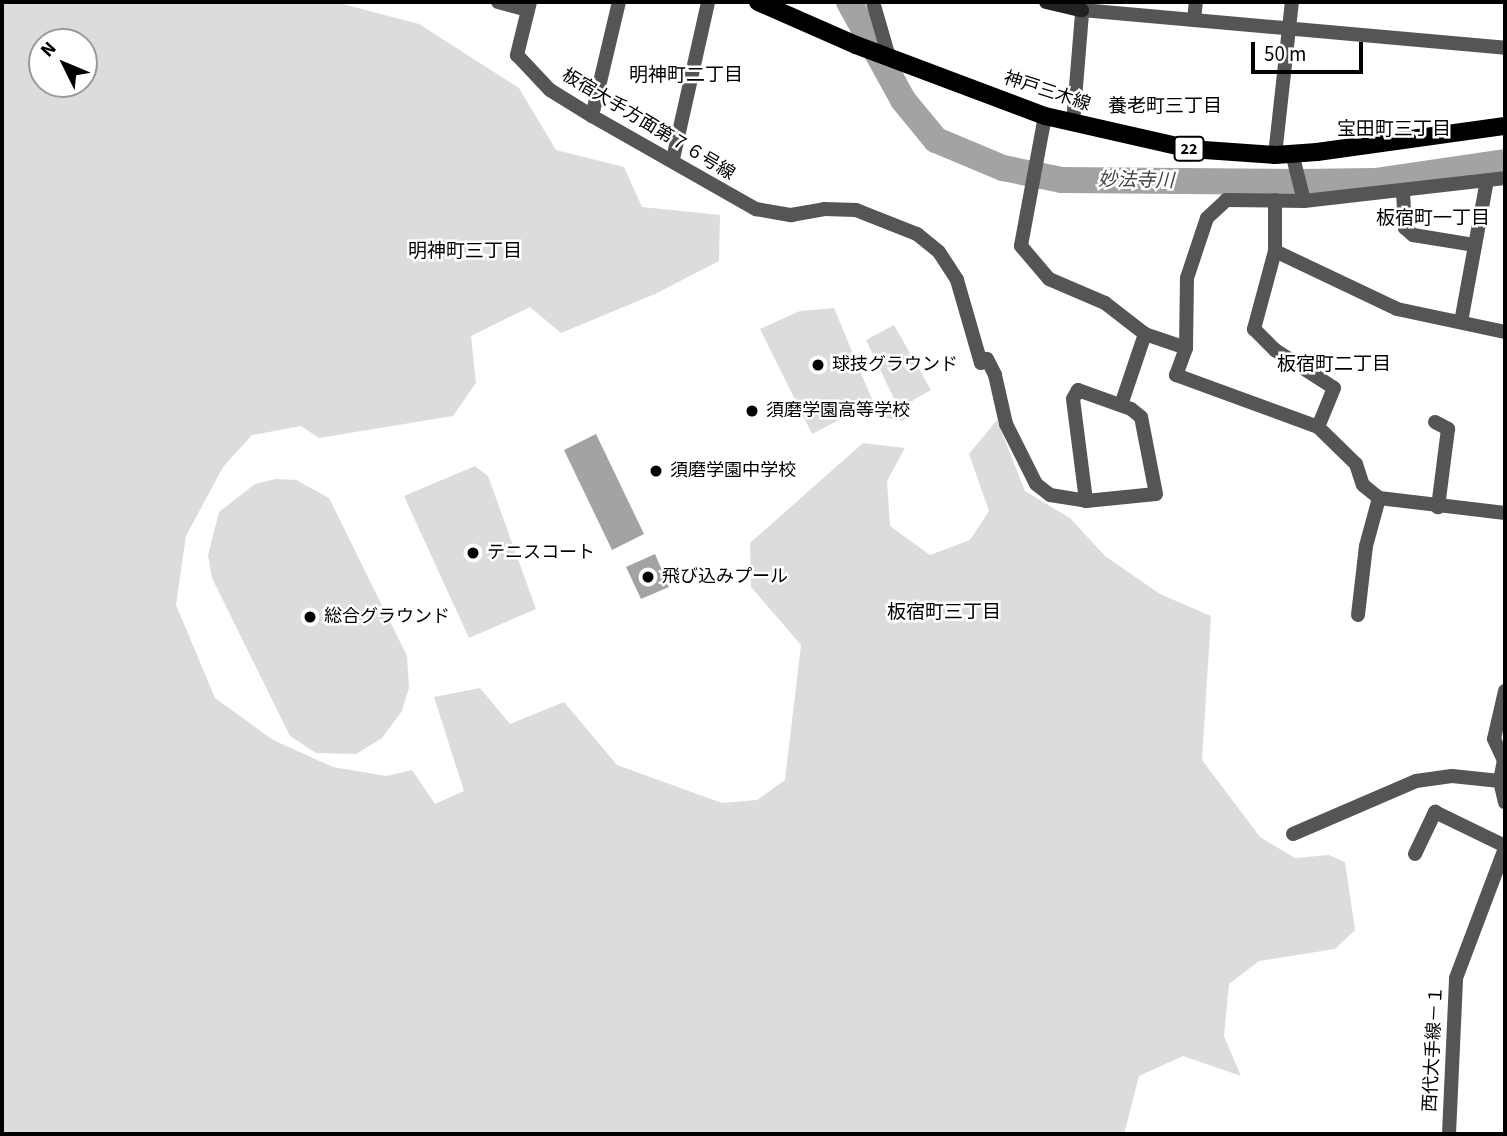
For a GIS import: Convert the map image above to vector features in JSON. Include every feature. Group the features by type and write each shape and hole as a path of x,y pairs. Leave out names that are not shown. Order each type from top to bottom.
{"main road":[{"name":"神戸三木線","path":"758,2 856,45 1045,116 1190,149 1288,159 1505,126"}],"street":[{"path":"498,2 529,6"},
{"path":"592,116 619,2"},
{"path":"673,159 708,2"},
{"path":"873,2 887,57"},
{"path":"1046,2 1194,20 1505,48"},
{"path":"1194,20 1196,2"},
{"path":"1292,2 1289,28 1288,159 1304,201"},
{"name":"板宿大手方面第７６号線","path":"529,6 517,55 550,90 592,116 673,159 718,191 756,209 791,215 824,209 856,210 917,234 939,252 957,280 981,362 987,359 995,376 1006,424 1036,484 1050,495 1086,501"},
{"path":"1073,123 1083,6"},
{"path":"1045,116 1028,190 1021,246 1049,279 1105,303 1145,334 1186,348"},
{"path":"1505,178 1404,192 1304,201 1233,197 1207,218 1186,278 1186,348 1176,375 1318,428 1356,464 1363,485 1379,498 1505,513"},
{"path":"1461,323 1487,181"},
{"path":"1404,192 1405,228 1413,235 1475,246"},
{"path":"1275,200 1275,251 1254,329 1275,350 1334,388 1318,428"},
{"path":"1275,251 1397,309 1505,332"},
{"path":"1122,402 1145,334"},
{"path":"1078,390 1122,402 1141,417 1156,494 1086,501 1073,399 1078,390"},
{"path":"1435,422 1448,429 1438,507"},
{"path":"1358,615 1366,546 1379,498"},
{"path":"1505,691 1493,739 1505,760 1500,781 1505,802"},
{"path":"1293,834 1416,781 1452,776 1500,781"},
{"path":"1415,854 1435,812 1505,847"},
{"name":"西代大手線－１","path":"1449,1134 1456,978 1505,847"}],"shaded area":[{"path":"2,2 335,2 419,24 519,88 556,150 624,167 642,207 720,215 719,261 655,294 561,333 530,307 471,336 476,383 453,416 319,438 301,426 252,435 223,467 186,536 176,605 215,698 273,740 333,767 386,776 412,770 435,804 464,791 434,697 480,688 510,724 564,702 617,765 722,803 757,800 785,780 801,645 751,587 750,543 863,443 905,448 887,481 890,526 930,555 970,540 989,511 969,454 997,420 1025,491 1070,518 1105,556 1160,594 1211,616 1202,760 1260,837 1295,858 1329,855 1345,862 1355,930 1335,949 1259,961 1229,984 1224,1036 1241,1076 1183,1056 1139,1076 1124,1134 2,1134"},
{"name":"球技グラウンド","path":"834,308 873,402 812,434 760,329 800,311"},
{"path":"894,325 931,390 913,400 904,421 885,418 894,399 866,340"},
{"path":"596,434 644,534 612,550 564,450"},
{"name":"テニスコート","path":"475,466 488,476 536,609 469,638 404,496"},
{"name":"総合グラウンド","path":"276,479 296,480 329,498 407,656 409,688 402,711 382,738 356,754 316,753 290,736 212,578 208,555 219,512 255,484"},
{"name":"飛び込みプール","path":"655,554 669,587 641,599 626,567"}],"waterway":[{"name":"妙法寺川","path":"849,2 903,100 936,140 1003,168 1062,180 1299,182 1375,181 1505,162"}],"place":[{"name":"球技グラウンド","path":"818,365"},
{"name":"須磨学園高等学校","path":"752,411"},
{"name":"須磨学園中学校","path":"656,471"},
{"name":"テニスコート","path":"473,553"},
{"name":"飛び込みプール","path":"648,577"},
{"name":"総合グラウンド","path":"310,617"}],"district":[{"name":"明神町二丁目","path":"686,76"},
{"name":"養老町三丁目","path":"1165,107"},
{"name":"宝田町三丁目","path":"1394,130"},
{"name":"板宿町一丁目","path":"1433,219"},
{"name":"明神町三丁目","path":"465,252"},
{"name":"板宿町二丁目","path":"1334,365"},
{"name":"板宿町三丁目","path":"944,613"}]}
